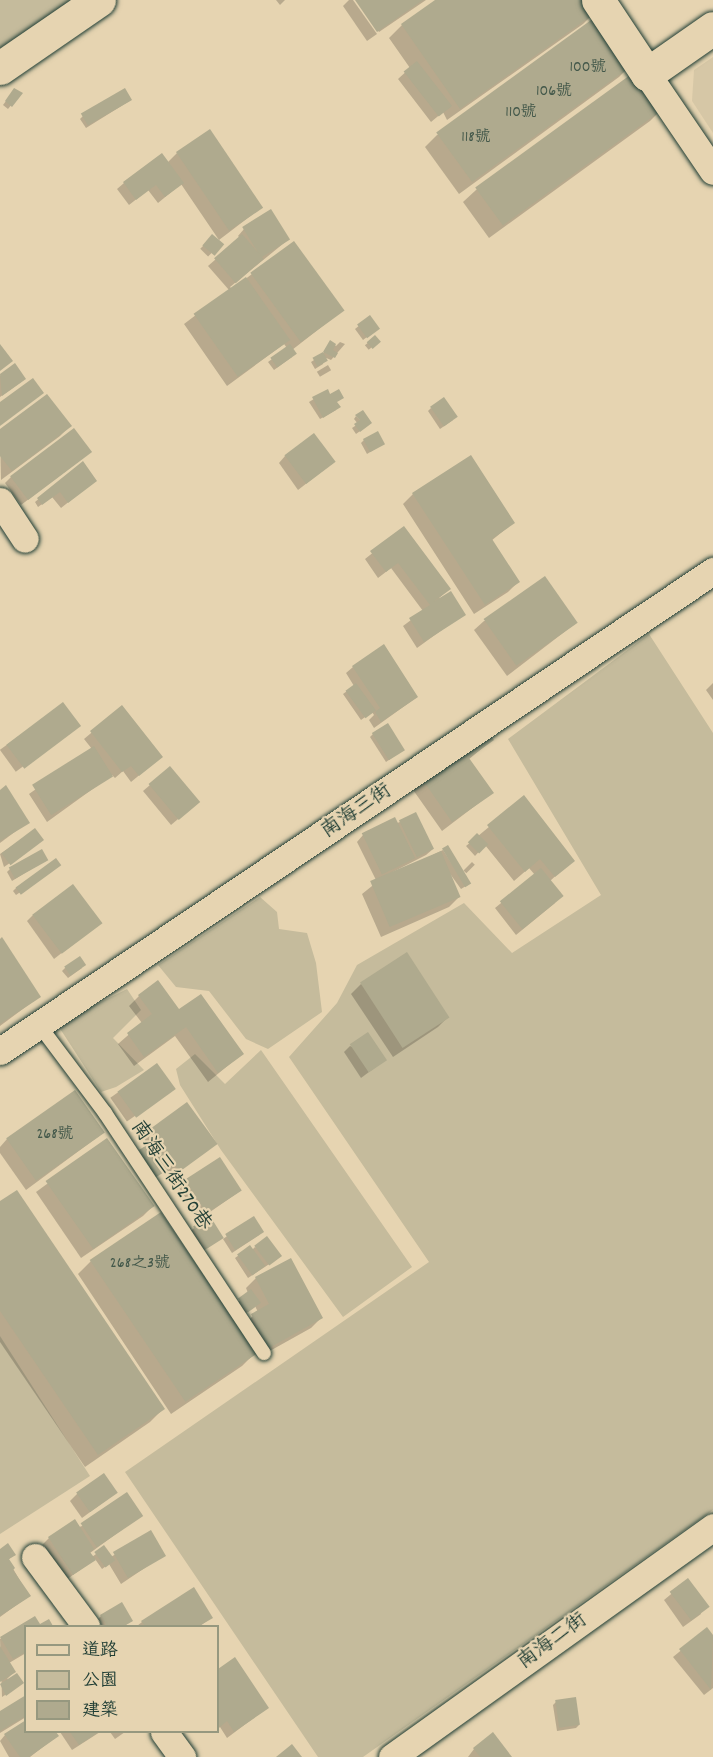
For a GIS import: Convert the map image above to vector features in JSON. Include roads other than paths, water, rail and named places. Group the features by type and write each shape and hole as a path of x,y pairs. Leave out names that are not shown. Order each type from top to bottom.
{"street":[{"path":"0,68 99,0"},
{"path":"598,0 713,171"},
{"path":"646,74 713,28"},
{"path":"0,501 25,539"},
{"name":"南海三街","path":"0,1051 713,571"},
{"name":"南海二街","path":"392,1757 713,1527"},
{"path":"35,1557 85,1625"},
{"path":"165,1733 182,1757"}],"lane":[{"name":"南海三街270巷","path":"39,1025 105,1113 264,1353"}]}
